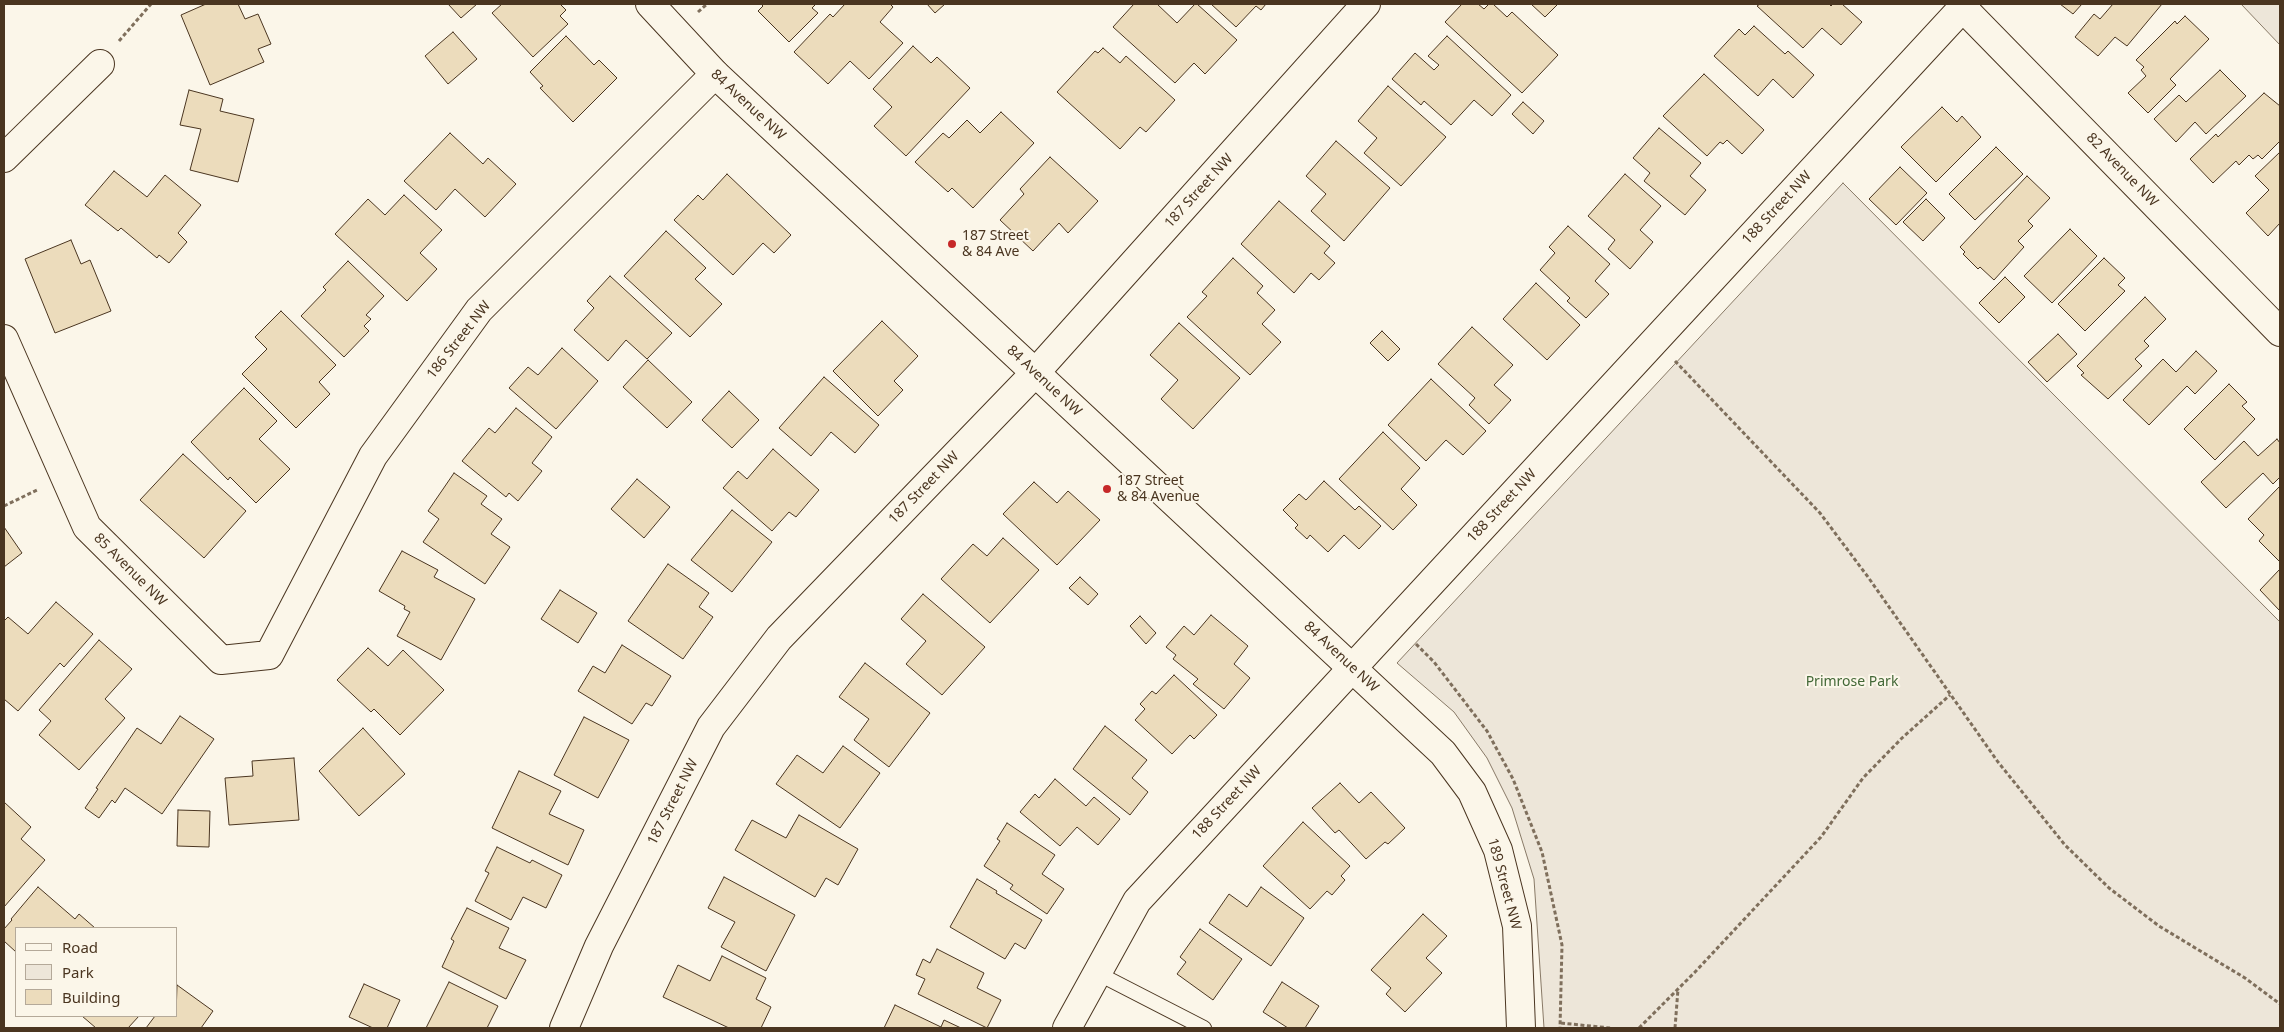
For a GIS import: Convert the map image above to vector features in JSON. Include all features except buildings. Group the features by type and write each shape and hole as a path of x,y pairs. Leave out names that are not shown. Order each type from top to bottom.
{"street":[{"name":"84 Avenue NW","path":"650,4 715,74 1443,753"},
{"name":"187 Street NW","path":"564,1028 599,946 711,727 779,638 1035,373 1366,4"},
{"name":"82 Avenue NW","path":"1964,6 2280,332"},
{"name":"188 Street NW","path":"1067,1028 1138,901 1964,6"},
{"path":"4,158 100,64"},
{"name":"186 Street NW","path":"270,655 373,456 479,310 715,74"},
{"name":"85 Avenue NW","path":"4,339 87,528 221,660 270,655"},
{"name":"189 Street NW","path":"1443,753 1472,792 1498,850 1517,926 1521,1028"}],"lane":[{"path":"1097,973 1204,1028"}],"path":[{"path":"100,64 151,4"},
{"path":"1655,340 1820,513 1998,762 2064,845 2109,888 2159,926 2245,978 2280,1004"},
{"path":"4,506 64,476"},
{"path":"1639,1028 1821,837 1863,778 1902,738 1950,695"},
{"path":"1675,1028 1678,988"},
{"path":"1561,1023 1610,1028"}],"green space":[{"path":"2241,4 2280,4 2280,45"},
{"name":"Primrose Park","path":"1843,183 2280,622 2280,1028 1544,1028 1534,879 1512,808 1487,758 1454,712 1397,663"}],"place":[{"name":"187 Street & 84 Ave","path":"952,244"},
{"name":"187 Street & 84 Avenue","path":"1107,489"}]}
